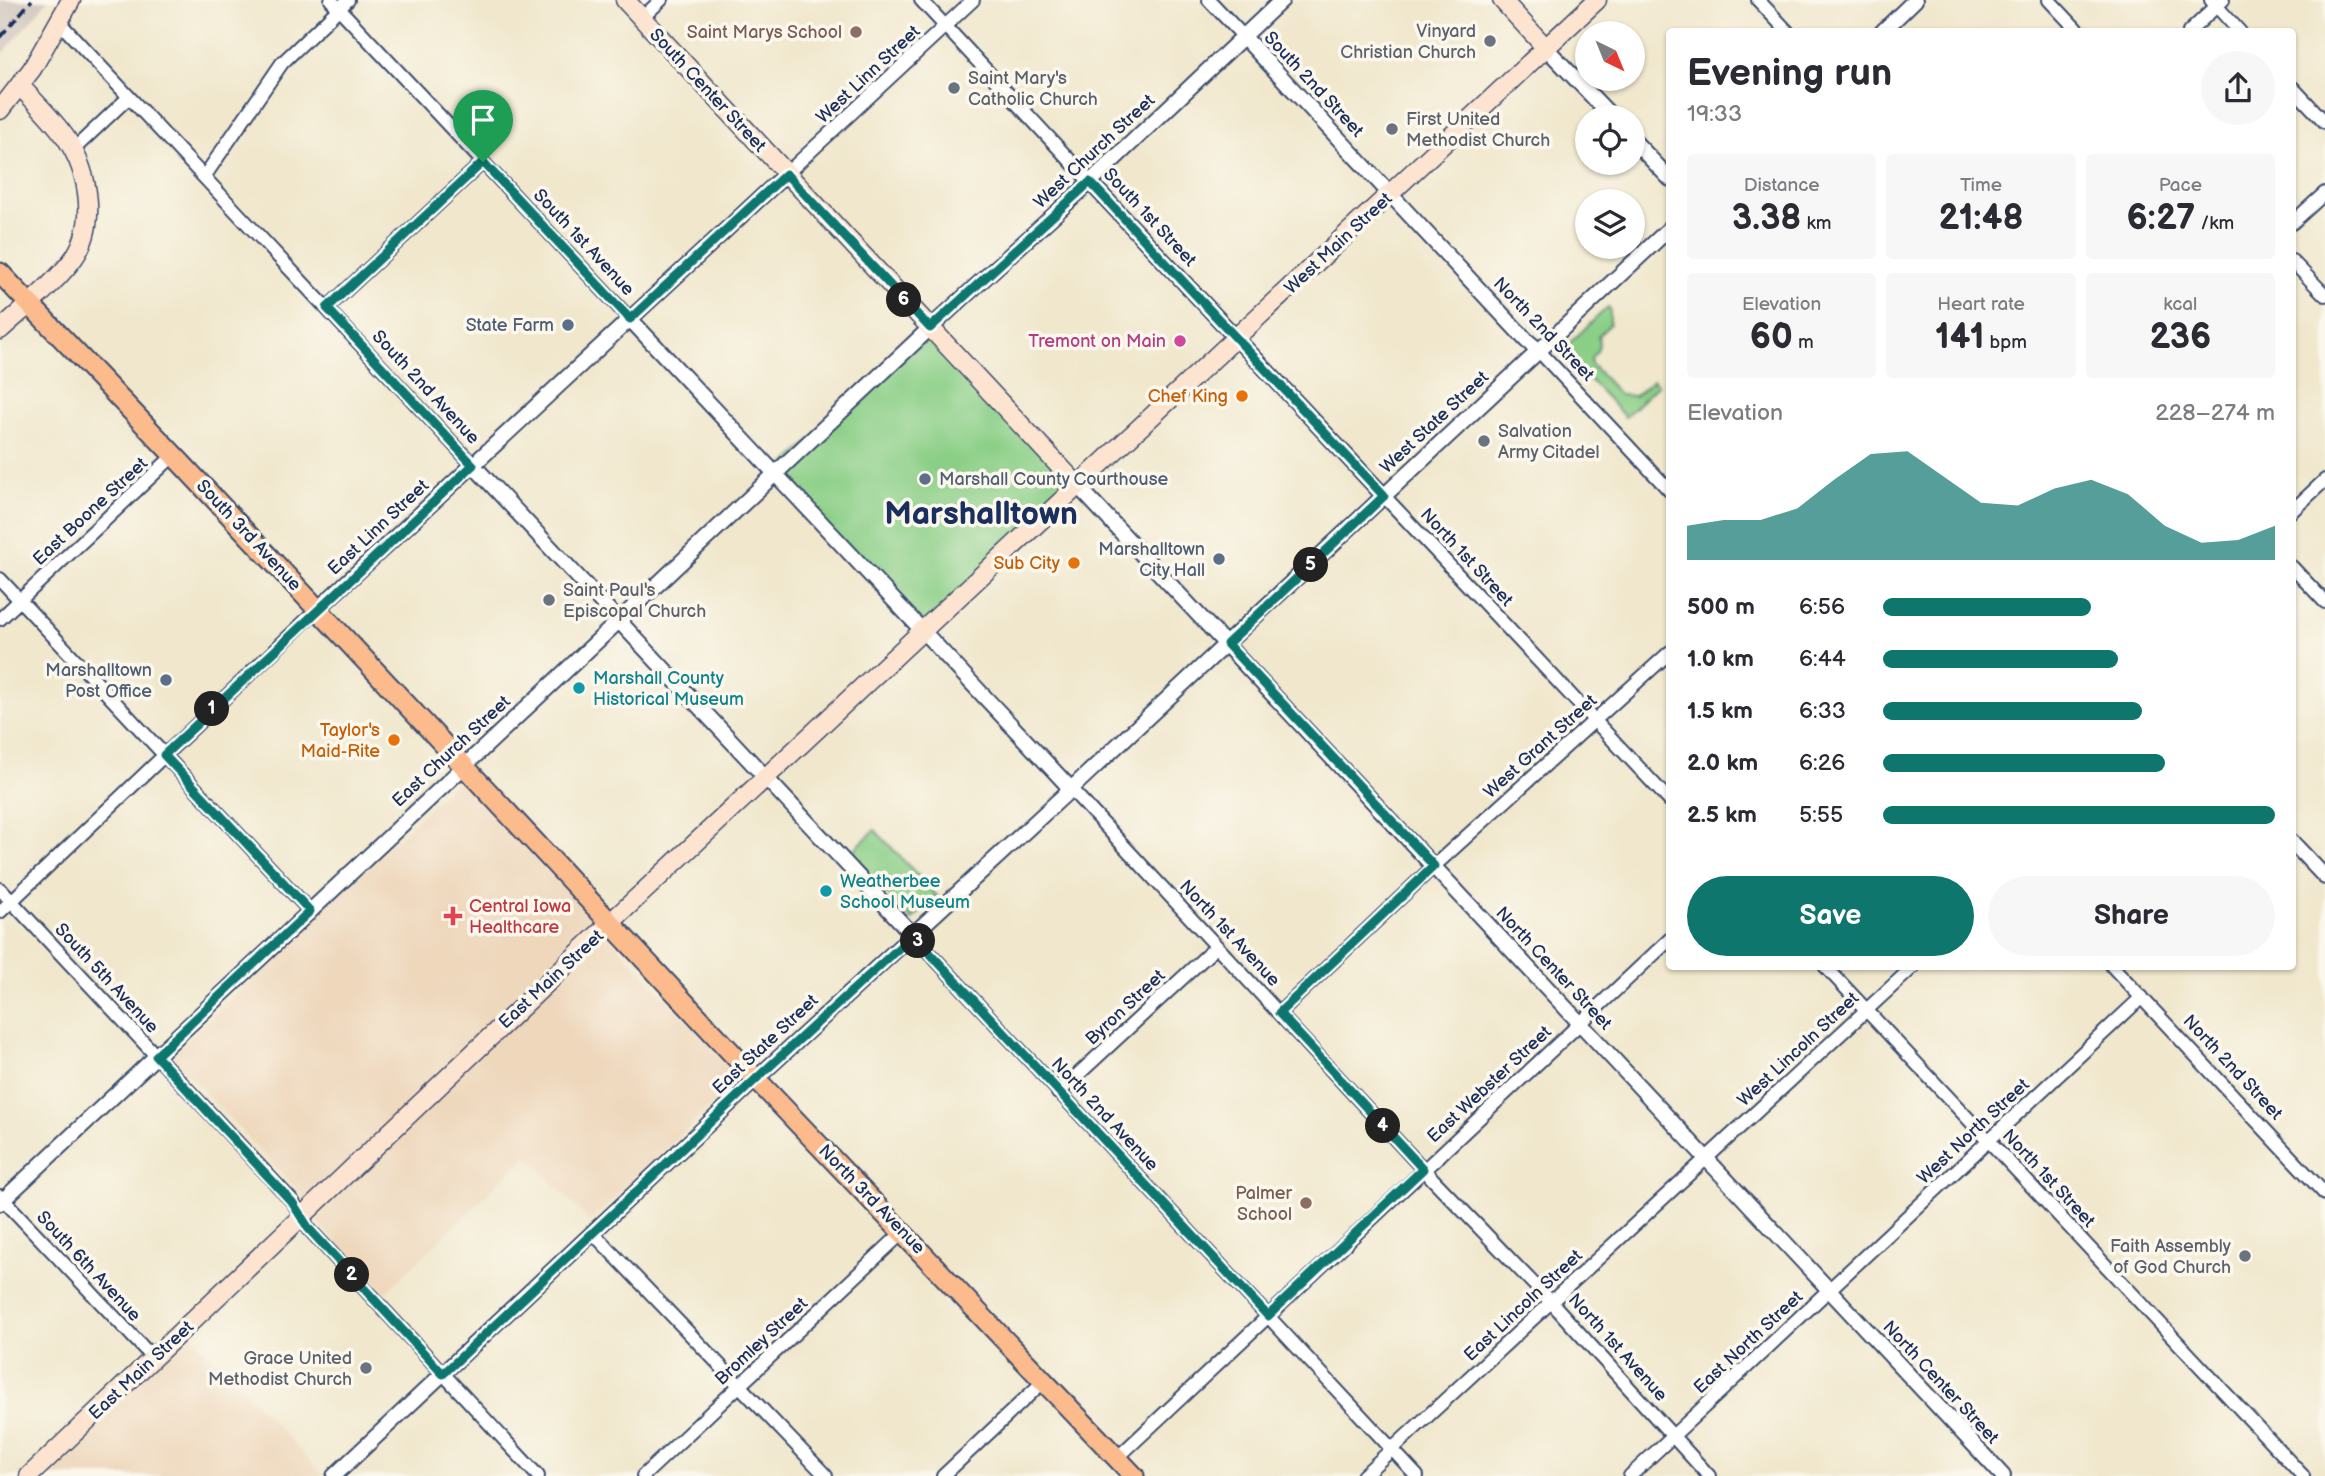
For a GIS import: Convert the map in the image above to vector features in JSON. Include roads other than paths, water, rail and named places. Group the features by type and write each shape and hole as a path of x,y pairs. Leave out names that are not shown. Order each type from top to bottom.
{"main road":[{"path":"0,110 20,86 71,0"},
{"name":"South Center Street","path":"625,0 1078,486"},
{"path":"1502,0 1546,48"},
{"name":"West Main Street","path":"1078,486 1598,0"},
{"path":"0,330 70,264 86,233 89,210 80,168 73,150 53,120 20,86"},
{"name":"South 3rd Avenue","path":"2,275 611,922"},
{"name":"East Main Street","path":"29,1476 611,922 1078,486"},
{"name":"North 3rd Avenue","path":"611,922 756,1079 1134,1476"}],"street":[{"path":"642,18 661,0"},
{"name":"South 1st Street","path":"921,0 1236,338"},
{"name":"West Linn Street","path":"786,174 974,0"},
{"name":"South 2nd Street","path":"1209,0 1391,195"},
{"name":"West Church Street","path":"930,328 1090,182 1282,0"},
{"path":"1758,0 1784,28"},
{"path":"1886,28 1915,0"},
{"path":"2049,0 2074,28"},
{"path":"2193,28 2217,2 2237,28"},
{"path":"204,177 282,63 339,3"},
{"name":"South 1st Avenue","path":"339,3 483,162 923,632"},
{"name":"South 2nd Avenue","path":"59,22 765,778"},
{"path":"1546,48 1601,105"},
{"path":"2296,92 2325,122"},
{"path":"73,150 129,97"},
{"path":"1645,153 1666,175"},
{"path":"327,308 483,162"},
{"name":"East Linn Street","path":"0,912 318,609 786,174"},
{"path":"2296,219 2325,192"},
{"name":"North 2nd Street","path":"1391,195 1666,487"},
{"name":"West State Street","path":"1227,644 1666,232"},
{"path":"2296,265 2325,295"},
{"name":"East Church Street","path":"1,1200 930,328"},
{"name":"North 1st Street","path":"1236,338 1666,797"},
{"name":"East Boone Street","path":"0,620 174,455"},
{"path":"2296,507 2325,480"},
{"name":"North Center Street","path":"1078,486 2003,1476"},
{"path":"2296,572 2325,602"},
{"path":"0,579 310,911"},
{"name":"North 1st Avenue","path":"923,632 1423,1169 1552,1303 1709,1476"},
{"name":"East State Street","path":"334,1476 756,1079 1227,644"},
{"name":"West Grant Street","path":"1279,1013 1434,866 1666,656"},
{"name":"North 2nd Avenue","path":"765,778 1417,1476"},
{"path":"2296,846 2325,877"},
{"name":"South 5th Avenue","path":"0,889 292,1202 309,1229 538,1476"},
{"name":"East Webster Street","path":"1117,1458 1666,943"},
{"name":"Byron Street","path":"1058,1093 1216,947"},
{"name":"North 1st Street","path":"1829,970 2303,1476"},
{"name":"West Lincoln Street","path":"1706,1158 1909,970"},
{"name":"North 2nd Street","path":"2116,970 2325,1194"},
{"name":"West North Street","path":"1829,1292 2142,998"},
{"name":"East Lincoln Street","path":"1363,1476 1706,1158"},
{"name":"South 6th Avenue","path":"1,1200 154,1359"},
{"name":"Bromley Street","path":"643,1476 903,1232"},
{"path":"593,1233 826,1476"},
{"name":"East North Street","path":"1630,1476 1829,1292"},
{"path":"943,1476 1044,1381"}],"railway":[{"path":"0,37 32,0"}],"place":[{"name":"Saint Marys School","path":"856,32"},
{"name":"Vinyard Christian Church","path":"1490,41"},
{"name":"Saint Mary's Catholic Church","path":"954,88"},
{"name":"First United Methodist Church","path":"1392,129"},
{"name":"State Farm","path":"568,325"},
{"name":"Tremont on Main","path":"1180,341"},
{"name":"Chef King","path":"1242,396"},
{"name":"Salvation Army Citadel","path":"1484,441"},
{"name":"Marshall County Courthouse","path":"925,479"},
{"name":"Marshalltown City Hall","path":"1219,559"},
{"name":"Sub City","path":"1074,563"},
{"name":"Saint Paul's Episcopal Church","path":"549,600"},
{"name":"Marshalltown Post Office","path":"166,680"},
{"name":"Marshall County Historical Museum","path":"579,688"},
{"name":"Taylor's Maid-Rite","path":"394,740"},
{"name":"Weatherbee School Museum","path":"826,891"},
{"name":"Central Iowa Healthcare","path":"453,916"},
{"name":"Palmer School","path":"1306,1203"},
{"name":"Faith Assembly of God Church","path":"2245,1256"},
{"name":"Grace United Methodist Church","path":"366,1368"}],"district":[{"name":"Marshalltown","path":"981,513"}]}
